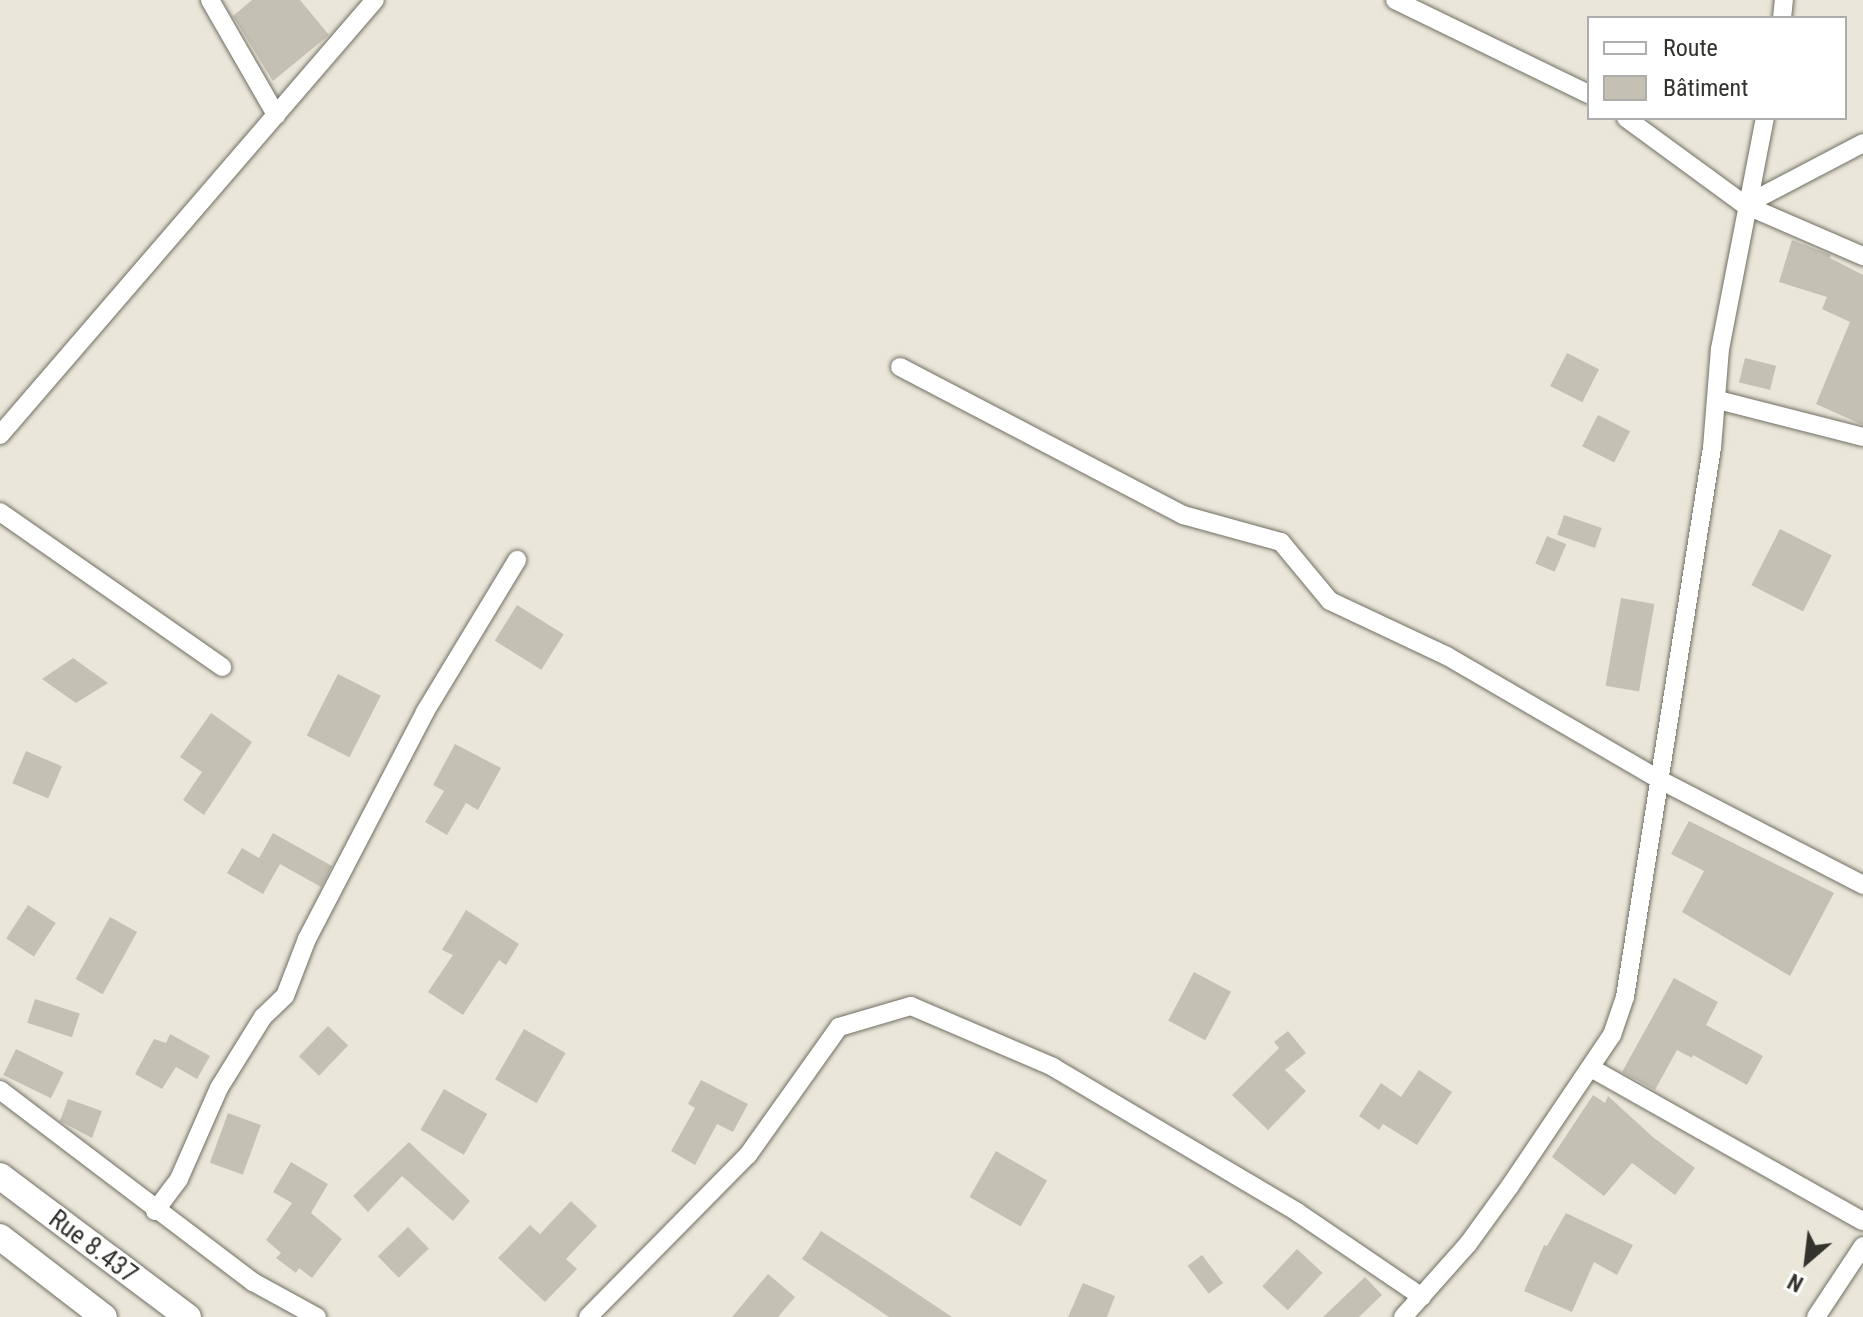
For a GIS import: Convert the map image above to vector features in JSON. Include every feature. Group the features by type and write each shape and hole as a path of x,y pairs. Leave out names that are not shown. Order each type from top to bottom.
{"main road":[{"name":"Rue 8.437","path":"0,1176 188,1317"},
{"name":"Rue 8.437","path":"0,1237 104,1317"}],"street":[{"path":"210,0 276,115"},
{"path":"0,435 375,0"},
{"path":"1395,0 1587,93"},
{"path":"1629,120 1745,205 1863,256"},
{"path":"1403,1317 1468,1244 1591,1068 1612,1035 1625,997 1718,400 1720,349 1745,205 1765,120"},
{"path":"1745,205 1863,143"},
{"path":"900,367 1183,515 1281,542 1330,601 1447,656 1660,780 1863,885"},
{"path":"1718,400 1863,437"},
{"path":"0,512 222,667"},
{"path":"155,1211 179,1179 219,1088 263,1017 285,996 307,939 425,712 517,560"},
{"path":"588,1317 748,1155 839,1027 911,1006 1053,1067 1297,1212 1422,1297"},
{"path":"1591,1068 1863,1221"},
{"path":"0,1090 155,1211 253,1282 317,1317"},
{"path":"1816,1317 1863,1246"}],"building":[{"path":"252,0 300,0 329,35 273,81 233,16"},
{"path":"1792,240 1831,255 1830,258 1863,275 1863,425 1816,404 1850,322 1822,309 1827,297 1779,282"},
{"path":"1567,353 1599,369 1582,402 1550,386"},
{"path":"1745,358 1776,366 1770,390 1739,382"},
{"path":"1598,415 1630,431 1614,463 1582,446"},
{"path":"1564,515 1602,528 1595,548 1557,535"},
{"path":"1780,529 1832,555 1803,611 1751,585"},
{"path":"1547,536 1566,544 1555,572 1535,564"},
{"path":"1621,598 1654,604 1639,692 1606,686"},
{"path":"517,605 564,634 541,670 495,641"},
{"path":"73,658 108,683 76,703 42,679"},
{"path":"338,674 381,696 349,757 307,735"},
{"path":"211,713 252,742 204,815 183,800 202,772 180,757"},
{"path":"455,744 501,768 478,810 466,803 447,835 425,822 444,791 433,785"},
{"path":"26,751 62,766 48,798 12,783"},
{"path":"1689,821 1834,893 1790,976 1682,912 1704,871 1671,854"},
{"path":"273,833 332,866 321,887 280,864 263,894 227,873 242,848 259,858"},
{"path":"28,905 56,923 34,957 6,939"},
{"path":"466,910 519,944 506,965 499,960 463,1015 428,992 453,955 442,950"},
{"path":"110,917 137,932 103,994 76,979"},
{"path":"1194,972 1231,992 1205,1040 1168,1021"},
{"path":"1674,978 1718,1002 1706,1025 1763,1056 1747,1085 1693,1055 1692,1058 1677,1050 1655,1090 1622,1072"},
{"path":"35,999 80,1014 72,1037 27,1023"},
{"path":"328,1026 348,1045 319,1076 299,1056"},
{"path":"524,1029 566,1053 537,1103 495,1079"},
{"path":"1288,1031 1306,1053 1285,1070 1306,1091 1268,1130 1232,1095 1279,1048 1274,1042"},
{"path":"170,1034 210,1056 197,1079 176,1067 162,1089 135,1074 154,1039 166,1043"},
{"path":"16,1049 64,1072 51,1098 3,1075"},
{"path":"1419,1070 1452,1092 1417,1145 1383,1124 1379,1130 1359,1116 1381,1083 1401,1097"},
{"path":"701,1080 748,1104 733,1132 717,1124 695,1165 671,1151 695,1108 688,1104"},
{"path":"444,1089 487,1114 464,1155 420,1130"},
{"path":"1593,1095 1605,1103 1608,1096 1654,1138 1695,1168 1675,1195 1632,1163 1604,1196 1552,1157"},
{"path":"68,1099 102,1111 92,1138 60,1121"},
{"path":"228,1113 261,1125 243,1175 210,1163"},
{"path":"409,1142 470,1201 453,1221 402,1176 368,1212 353,1196"},
{"path":"996,1151 1047,1180 1021,1226 970,1197"},
{"path":"291,1162 328,1184 311,1213 342,1239 312,1278 299,1268 296,1273 276,1258 281,1253 266,1240 292,1203 273,1192"},
{"path":"571,1201 597,1226 566,1259 577,1269 545,1302 498,1258 530,1225 540,1234"},
{"path":"1566,1213 1633,1245 1617,1275 1594,1262 1572,1312 1524,1291 1544,1245 1547,1246"},
{"path":"408,1227 429,1249 399,1278 378,1256"},
{"path":"821,1231 952,1317 889,1317 802,1259"},
{"path":"1297,1249 1323,1273 1288,1310 1262,1286"},
{"path":"1202,1255 1223,1283 1209,1294 1188,1266"},
{"path":"768,1274 795,1297 778,1317 732,1317"},
{"path":"1365,1277 1382,1295 1359,1317 1323,1317"},
{"path":"1083,1283 1115,1296 1107,1317 1068,1317"}]}
